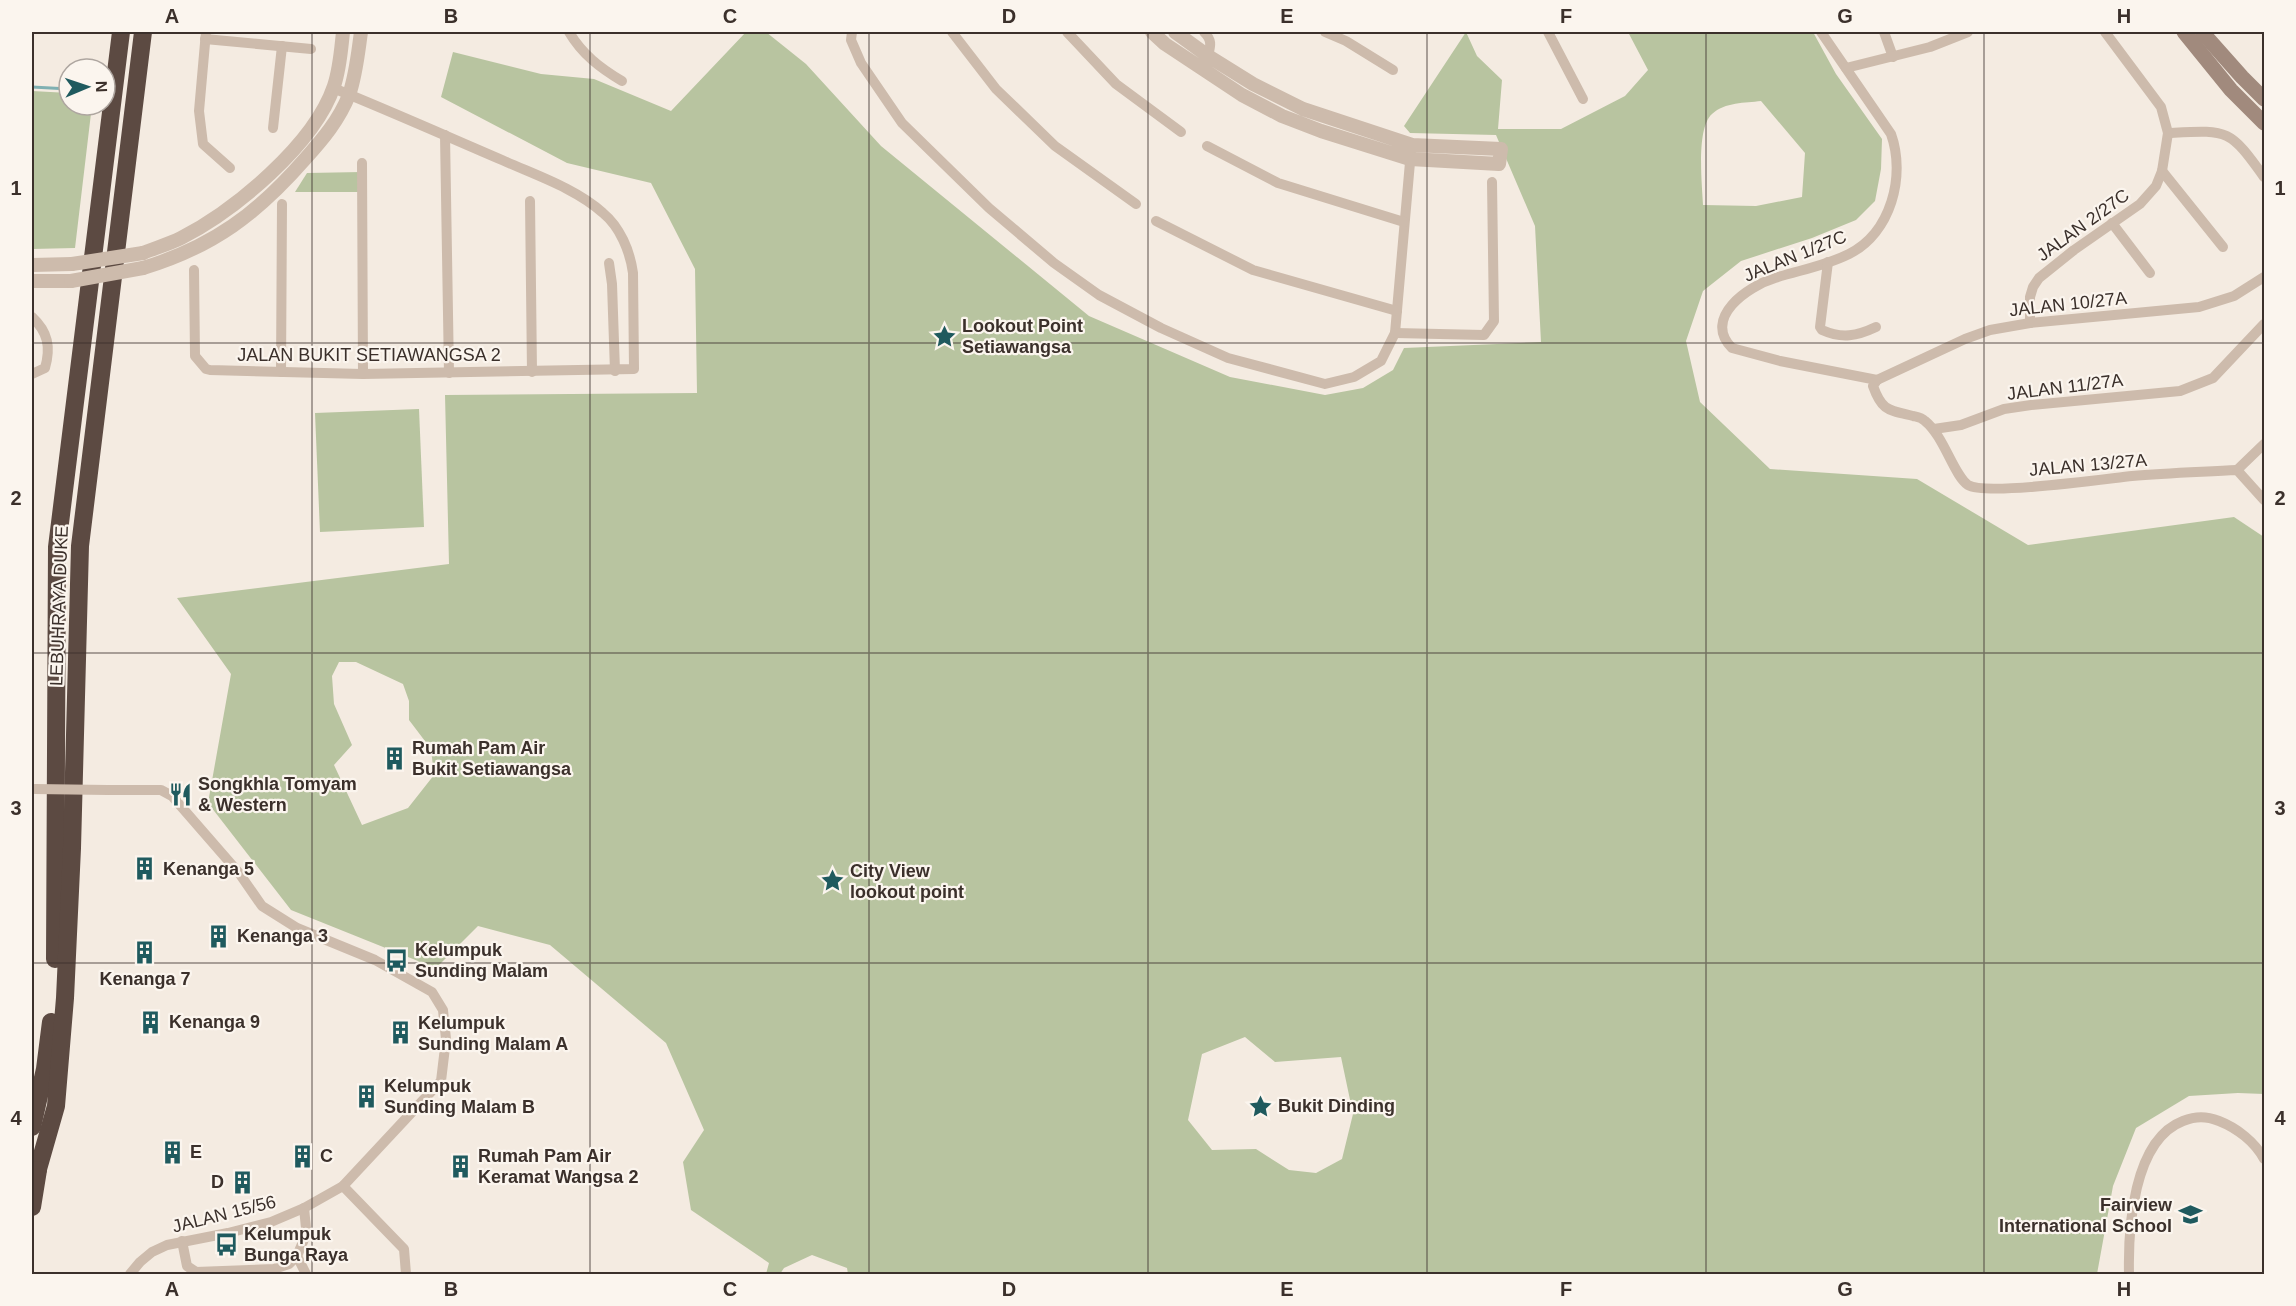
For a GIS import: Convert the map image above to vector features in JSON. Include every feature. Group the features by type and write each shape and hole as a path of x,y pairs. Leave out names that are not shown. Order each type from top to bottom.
{"highway":[{"name":"LEBUHRAYA DUKE","path":"32,1126 45,1069 55,990 57,547 121,32"},
{"name":"LEBUHRAYA DUKE","path":"32,1207 35,1175 56,1106 72,848 80,546 143,32"},
{"path":"32,1080 55,990"}],"main road":[{"path":"2184,32 2231,90 2265,123"},
{"path":"2202,32 2265,99"}],"street":[{"path":"32,265 72,264 143,253 180,239 230,209 263,180 302,139 333,88 343,32"},
{"path":"32,281 71,281 143,268 172,259 242,221 280,188 326,136 349,94 361,32"},
{"path":"569,32 588,58 622,81"},
{"path":"852,32 851,40 861,63 902,123 989,208 1054,263 1099,295 1161,328 1228,358 1325,384 1354,377 1381,361 1395,333 1411,152"},
{"path":"952,32 996,89 1055,146 1136,204"},
{"path":"1067,32 1116,84 1181,132"},
{"path":"1152,32 1165,44 1222,83 1272,111 1321,132 1411,152 1499,164 1501,149 1411,152 1303,108 1252,84 1175,32"},
{"path":"1204,32 1210,37 1211,43 1208,56"},
{"path":"1325,32 1346,41 1393,70"},
{"path":"1548,32 1583,99"},
{"name":"JALAN 1/27C","path":"1821,32 1891,134 1896,146 1897,179 1889,209 1871,237 1850,254 1774,278 1745,293 1725,314 1721,324 1722,334 1732,348 1803,366 1877,380"},
{"path":"1884,32 1893,57"},
{"path":"1846,68 1945,42 1968,32"},
{"name":"JALAN 2/27C","path":"2030,323 2030,297 2039,278 2140,204 2150,195 2162,171 2168,133 2161,107 2105,32"},
{"path":"230,168 203,144 200,111 206,35 310,49"},
{"path":"273,128 282,46"},
{"path":"333,88 445,135 449,373"},
{"path":"2168,133 2219,132 2236,142 2265,177"},
{"name":"JALAN BUKIT SETIAWANGSA 2","path":"194,270 196,359 210,370 363,374 632,370 635,367 631,257 623,240 605,214 586,200 445,135"},
{"path":"1207,147 1278,183 1404,222"},
{"path":"362,163 363,374"},
{"path":"2162,171 2223,247"},
{"path":"1395,333 1484,335 1494,321 1492,182"},
{"path":"530,201 532,372"},
{"path":"281,372 282,204"},
{"path":"1156,221 1253,270 1397,311"},
{"path":"2112,223 2150,273"},
{"path":"1828,262 1820,327 1822,330 1843,336 1854,336 1876,327"},
{"path":"609,263 612,284 615,371"},
{"name":"JALAN 10/27A","path":"1877,380 1978,333 2030,323 2199,307 2234,296 2265,277"},
{"path":"32,317 46,332 48,356 45,368 32,374"},
{"name":"JALAN 11/27A","path":"1934,429 1961,425 1992,413 2031,405 2181,391 2214,378 2265,324"},
{"path":"1877,380 1873,386 1884,408 1922,418 1934,429"},
{"name":"JALAN 13/27A","path":"1934,429 1957,471 1968,485 1979,487 2018,488 2132,476 2236,470"},
{"path":"2265,444 2236,470 2265,500"},
{"name":"JALAN 15/56","path":"33,788 161,790 172,796 239,873 262,906 297,928 386,966 432,992 443,1010 446,1039 441,1081 343,1186 304,1208 271,1222 182,1241 152,1252 130,1275"},
{"path":"2129,1275 2128,1248 2139,1180 2151,1150 2176,1124 2194,1117 2209,1117 2230,1126 2252,1143 2265,1159"},
{"path":"343,1186 404,1249 406,1275"},
{"path":"182,1241 187,1266 196,1272 274,1269 289,1264 297,1256 306,1228 304,1208"},
{"path":"297,1256 306,1275"}],"green space":[{"path":"746,32 766,32 806,64 881,146 1089,316 1230,377 1325,395 1363,388 1393,370 1404,348 1541,342 1535,226 1496,135 1410,133 1404,126 1466,32 1477,56 1502,80 1498,129 1561,129 1625,96 1648,70 1628,32 1813,32 1836,74 1882,139 1881,169 1875,201 1856,220 1812,238 1741,261 1703,291 1686,341 1700,402 1770,469 1917,479 2028,545 2234,517 2264,537 2264,1094 2189,1096 2136,1128 2113,1186 2097,1274 848,1274 847,1268 812,1255 784,1268 780,1274 766,1274 769,1263 691,1210 683,1162 704,1130 666,1043 550,945 478,926 431,973 418,961 291,910 208,803 231,674 177,598 449,564 445,395 697,393 695,269 651,183 567,163 441,97 453,52 541,74 594,79 671,111","holes":["1761,101 1805,153 1802,197 1756,206 1703,205 1701,157 1707,121 1712,114 1723,107","339,662 356,662 403,684 409,701 409,720 431,749 434,775 408,808 362,825 334,765 352,745 334,704 332,676","1245,1037 1275,1062 1341,1057 1353,1114 1342,1159 1316,1173 1289,1170 1256,1149 1212,1150 1188,1120 1202,1054"]},
{"path":"32,91 57,92 57,117 91,117 75,248 32,249"},
{"path":"362,172 362,192 295,192 307,173"},
{"path":"419,409 424,527 320,532 315,413"}],"waterway":[{"path":"32,87 57,88"}],"place":[{"name":"Lookout Point Setiawangsa","path":"944,336"},
{"name":"Rumah Pam Air Bukit Setiawangsa","path":"394,758"},
{"name":"Songkhla Tomyam & Western","path":"180,794"},
{"name":"Kenanga 5","path":"145,869"},
{"name":"City View lookout point","path":"832,881"},
{"name":"Kenanga 3","path":"219,936"},
{"name":"Kenanga 7","path":"145,953"},
{"name":"Kelumpuk Sunding Malam","path":"397,960"},
{"name":"Kenanga 9","path":"151,1022"},
{"name":"Kelumpuk Sunding Malam A","path":"400,1033"},
{"name":"Kelumpuk Sunding Malam B","path":"366,1096"},
{"name":"Bukit Dinding","path":"1260,1106"},
{"name":"E","path":"172,1152"},
{"name":"C","path":"302,1156"},
{"name":"Rumah Pam Air Keramat Wangsa 2","path":"460,1166"},
{"name":"D","path":"242,1182"},
{"name":"Fairview International School","path":"2190,1215"},
{"name":"Kelumpuk Bunga Raya","path":"226,1244"}]}
